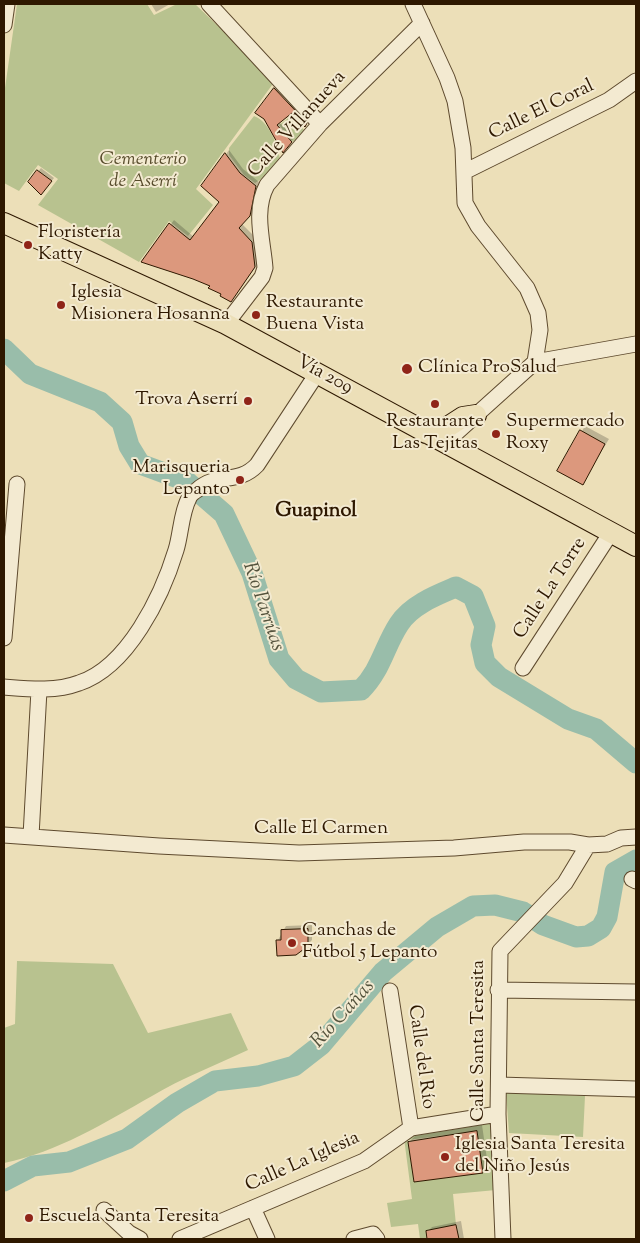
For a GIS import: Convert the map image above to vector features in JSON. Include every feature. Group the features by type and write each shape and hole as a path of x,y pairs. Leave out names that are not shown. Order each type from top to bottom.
{"main road":[{"name":"Vía 209","path":"4,223 226,324 318,372 426,433 612,531 636,546"},
{"path":"426,433 446,428 462,417 476,416"}],"street":[{"path":"4,25 7,4"},
{"path":"209,4 320,124"},
{"path":"413,4 447,78 455,101 461,127 466,202 470,212 527,288 538,313 540,343 535,362"},
{"name":"Calle Villanueva","path":"226,324 262,277 265,268 260,225 261,196 267,185 320,124 422,23"},
{"name":"Calle El Coral","path":"464,172 609,100 636,81"},
{"path":"445,443 535,362 636,344"},
{"path":"4,687 39,690 80,683 115,662 139,631 160,591 176,550 189,497 206,482 248,474 257,465 318,372"},
{"path":"4,638 17,484"},
{"name":"Calle La Torre","path":"522,668 612,531"},
{"path":"31,836 39,690"},
{"name":"Calle El Carmen","path":"4,835 159,846 299,853 444,849 524,842 570,842 588,845 607,844 621,838 636,837"},
{"name":"Calle Santa Teresita","path":"503,1239 498,1114 498,990 500,952 544,908 565,883 588,845"},
{"path":"498,990 636,992"},
{"name":"Calle del Río","path":"390,991 410,1128"},
{"path":"498,1085 636,1089"},
{"name":"Calle La Iglesia","path":"180,1239 364,1161 410,1128 498,1114"},
{"path":"253,1208 267,1239"},
{"path":"104,1210 129,1233 140,1239"},
{"path":"354,1239 367,1234 373,1234 377,1239"}],"green space":[{"name":"Cementerio de Aserrí","path":"17,4 147,4 154,15 177,4 195,4 275,81 196,189 213,205 188,236 169,221 139,262 38,205 58,179 38,165 19,191 4,183 4,95"},
{"path":"254,116 268,128 275,141 280,159 272,172 255,183 244,175 229,155 229,148"},
{"path":"291,116 305,131 293,142 279,125"},
{"path":"17,961 113,964 148,1033 231,1013 248,1050 175,1083 80,1136 43,1152 4,1163 4,1028 15,1024"},
{"path":"506,1092 585,1096 583,1137 509,1133"},
{"path":"491,1120 496,1190 453,1194 456,1225 426,1231 427,1239 420,1239 418,1224 391,1227 387,1203 412,1199 404,1138","holes":["476,1131 482,1173 414,1182 408,1140"]}],"building":[{"path":"274,88 307,123 305,127 292,113 277,125 292,142 283,153 264,119 255,113"},
{"path":"225,153 240,173 256,186 250,216 239,228 252,242 255,267 231,302 220,296 221,294 208,288 210,286 141,262 169,223 190,240 219,202 201,186"},
{"path":"37,170 52,181 41,195 28,182"},
{"path":"580,430 605,444 583,485 557,471"},
{"name":"Canchas de Fútbol 5 Lepanto","path":"308,929 308,946 296,955 277,956 276,940 281,940 281,930"},
{"name":"Iglesia Santa Teresita del Niño Jesús","path":"477,1131 483,1173 414,1182 408,1142"},
{"path":"456,1225 459,1239 427,1239 426,1231"}],"waterway":[{"name":"Río Parrúas","path":"4,349 30,374 100,402 122,422 129,446 140,464 186,481 224,514 252,573 279,659 296,679 321,692 361,690 378,666 404,617 425,601 456,587 473,596 485,626 481,645 485,663 499,677 568,719 596,729 636,763"},
{"name":"Río Cañas","path":"4,1181 33,1166 69,1162 127,1139 177,1103 215,1081 258,1076 294,1066 321,1045 383,972 437,927 473,906 495,905 523,912 543,925 576,937 588,936 601,928 607,917 615,872 636,860"}],"place":[{"name":"Floristería Katty","path":"28,245"},
{"name":"Iglesia Misionera Hosanna","path":"61,305"},
{"name":"Restaurante Buena Vista","path":"256,315"},
{"name":"Clínica ProSalud","path":"407,369"},
{"name":"Trova Aserrí","path":"248,401"},
{"name":"Restaurante Las Tejitas","path":"435,404"},
{"name":"Supermercado Roxy","path":"496,434"},
{"name":"Marisqueria Lepanto","path":"240,480"},
{"name":"Canchas de Fútbol 5 Lepanto","path":"292,943"},
{"name":"Iglesia Santa Teresita del Niño Jesús","path":"445,1157"},
{"name":"Escuela Santa Teresita","path":"29,1218"}],"district":[{"name":"Guapinol","path":"316,513"}]}
